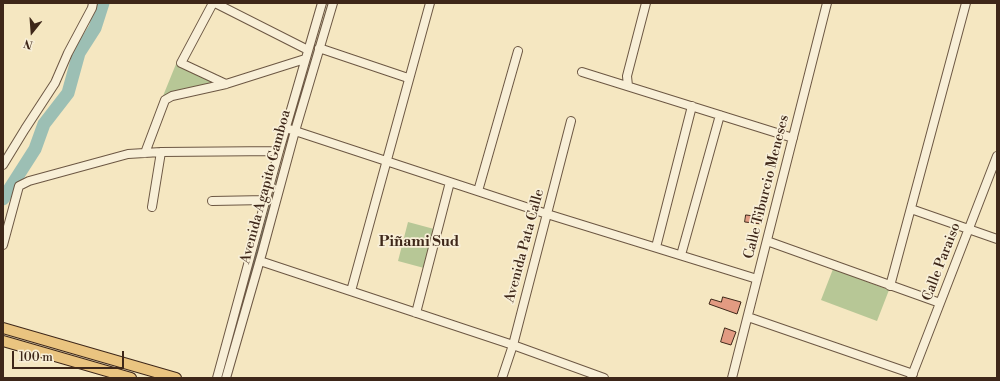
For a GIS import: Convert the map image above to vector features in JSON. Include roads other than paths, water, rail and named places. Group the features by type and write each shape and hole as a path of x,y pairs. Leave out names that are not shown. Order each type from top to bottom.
{"main road":[{"path":"3,328 176,378"},
{"path":"3,341 131,378"}],"street":[{"path":"3,165 56,83 68,53 92,8 93,3"},
{"path":"226,84 181,63 214,3 308,50"},
{"name":"Avenida Agapito Gamboa","path":"217,378 279,151 322,3"},
{"name":"Avenida Agapito Gamboa","path":"226,378 260,261 295,131 333,3"},
{"path":"351,292 408,78 430,3"},
{"path":"628,86 627,76 646,3"},
{"name":"Calle Tiburcio Meneses","path":"732,378 827,3"},
{"path":"890,286 966,3"},
{"path":"319,48 408,78"},
{"path":"478,191 518,51"},
{"path":"145,153 165,100 172,96 226,84 305,59"},
{"path":"582,72 793,138"},
{"path":"656,247 692,106"},
{"path":"682,255 720,115"},
{"name":"Avenida Pata Calle","path":"502,378 513,345 571,121"},
{"path":"286,128 547,214 757,279"},
{"path":"3,244 19,186 29,181 128,154 160,152 279,151"},
{"path":"152,207 160,152"},
{"name":"Calle Paraiso","path":"912,376 997,156"},
{"path":"416,313 450,182"},
{"path":"212,201 266,200"},
{"path":"911,209 997,239"},
{"path":"767,241 940,303"},
{"path":"260,261 513,345 604,378"},
{"path":"748,317 912,376"}],"waterway":[{"path":"3,199 35,149 44,124 68,93 79,53 95,28 103,3"},
{"path":"304,88 329,3"},
{"path":"224,369 281,168"}],"district":[{"name":"Piñami Sud","path":"419,242"}]}
